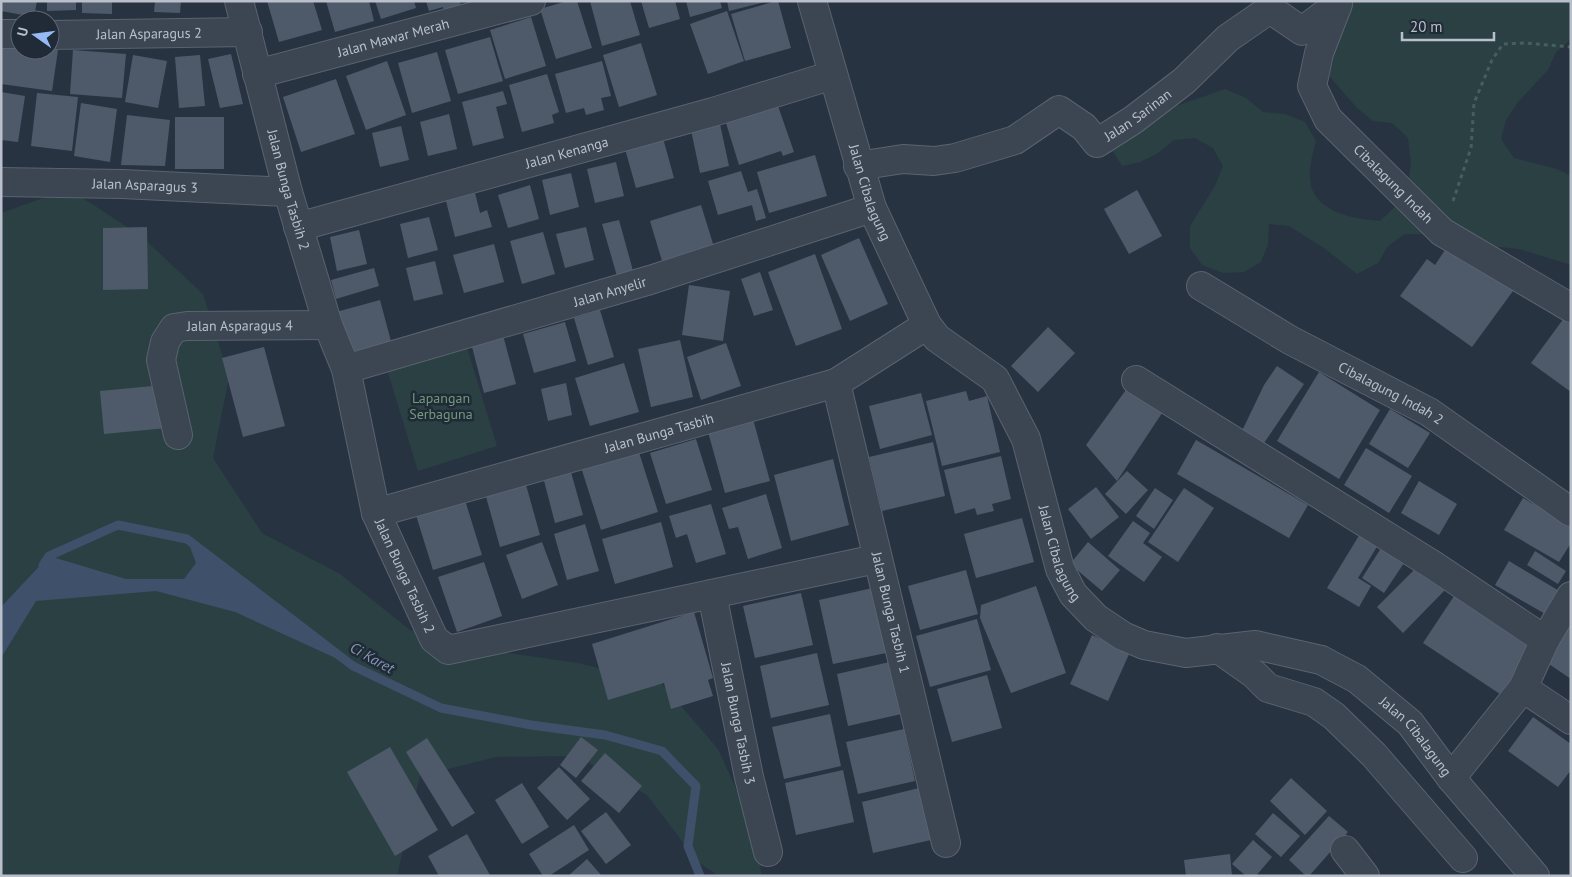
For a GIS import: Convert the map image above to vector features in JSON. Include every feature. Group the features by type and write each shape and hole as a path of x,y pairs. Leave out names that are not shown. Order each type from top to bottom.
{"street":[{"name":"Jalan Bunga Tasbih 2","path":"239,1 298,227 328,325 346,368 376,513 434,640 448,650 876,559"},
{"name":"Jalan Mawar Merah","path":"257,74 531,1"},
{"name":"Jalan Cibalagung","path":"812,1 858,166 872,208 927,325 937,338 995,379 1026,439 1060,568 1073,594 1096,618 1123,636 1144,646 1186,653 1255,645 1280,649 1321,660 1357,679 1410,723 1451,778 1535,876"},
{"name":"Jalan Sarinan","path":"858,166 903,159 934,161 955,158 1015,140 1059,110 1084,127 1097,143 1133,120 1184,81 1228,38 1270,9 1302,32 1338,3"},
{"name":"Cibalagung Indah","path":"1338,3 1319,53 1312,86 1328,119 1442,232 1571,308"},
{"name":"Jalan Asparagus 2","path":"60,35 103,36 248,32"},
{"name":"Jalan Kenanga","path":"298,227 713,112 834,75"},
{"name":"Jalan Asparagus 3","path":"1,182 122,184 288,192"},
{"name":"Jalan Anyelir","path":"346,368 650,280 872,208"},
{"name":"Cibalagung Indah 2","path":"1201,286 1290,340 1429,412 1571,512"},
{"name":"Jalan Asparagus 4","path":"178,435 161,360 164,342 174,328 187,326 328,325"},
{"name":"Jalan Bunga Tasbih","path":"376,513 836,383 927,325"},
{"path":"1136,380 1433,564 1545,640"},
{"name":"Jalan Bunga Tasbih 1","path":"836,383 876,559 946,843"},
{"name":"Jalan Bunga Tasbih 3","path":"712,594 752,793 768,852"},
{"path":"1451,778 1523,688 1545,640 1571,596"},
{"path":"1217,648 1254,674 1268,688 1314,702 1334,716 1374,755 1463,858"},
{"path":"1523,688 1571,720"},
{"path":"1345,850 1365,876"}],"path":[{"path":"1442,232 1471,148 1474,103 1492,60 1503,44 1525,43 1571,47"}],"green space":[{"path":"1341,1 1571,1 1571,39 1556,52 1548,70 1518,102 1506,120 1501,139 1514,158 1557,169 1571,176 1571,265 1519,249 1500,247 1483,251 1426,234 1405,234 1388,246 1378,263 1357,274 1324,248 1289,226 1269,224 1268,244 1261,262 1244,272 1223,273 1202,265 1190,248 1190,226 1215,186 1223,166 1213,148 1195,138 1174,140 1158,153 1140,162 1122,166 1110,147 1159,112 1225,89 1246,98 1263,112 1285,114 1305,122 1316,141 1310,169 1310,179 1318,199 1326,206 1347,216 1380,221 1398,204 1408,185 1411,162 1408,138 1392,123 1373,121 1357,108 1329,76"},
{"path":"69,189 141,236 203,294 229,377 213,458 262,533 340,574 410,630 493,651 578,663 662,684 718,749 753,826 762,876 719,876 698,862 647,795 576,756 496,757 420,776 397,876 1,876 1,213"},
{"name":"Lapangan Serbaguna","path":"465,341 497,446 418,471 386,366"}],"water":[{"path":"187,539 353,666 235,612 156,591 36,601 1,658 1,607 49,556 126,579 184,579 196,563"}],"building":[{"path":"1,1 37,1 35,10 10,10 10,13 1,11"},
{"path":"47,1 76,1 76,10 47,10"},
{"path":"82,1 112,1 112,14 82,13"},
{"path":"155,1 181,1 180,13 154,12"},
{"path":"267,1 313,1 322,30 279,42"},
{"path":"326,1 369,1 374,21 335,32"},
{"path":"375,1 414,1 416,8 381,19"},
{"path":"426,1 460,1 461,7 444,12 443,7 429,11"},
{"path":"567,1 577,1 592,48 556,59 540,9"},
{"path":"590,1 630,1 640,35 602,46"},
{"path":"641,1 675,1 680,19 649,28"},
{"path":"686,1 720,1 722,8 690,17"},
{"path":"727,1 765,1 765,2 729,11"},
{"path":"778,1 791,48 745,61 731,14"},
{"path":"727,11 744,61 708,74 690,24"},
{"path":"531,17 546,66 505,79 490,30"},
{"path":"490,37 503,81 458,94 445,50"},
{"path":"1,43 10,44 10,60 57,60 52,91 1,84"},
{"path":"641,43 657,95 619,107 603,55"},
{"path":"73,50 126,54 122,98 70,94"},
{"path":"437,52 451,101 412,113 398,63"},
{"path":"231,54 243,104 220,108 208,59"},
{"path":"133,55 167,61 158,108 125,102"},
{"path":"200,55 205,106 179,108 175,57"},
{"path":"387,61 406,115 366,130 346,76"},
{"path":"602,61 611,96 601,98 604,110 586,115 584,108 566,113 555,74"},
{"path":"547,74 559,112 552,115 554,123 522,132 509,85"},
{"path":"336,79 355,134 301,152 283,97"},
{"path":"503,91 507,104 496,107 504,138 473,146 462,102"},
{"path":"1,92 25,96 18,142 1,140"},
{"path":"37,93 78,97 72,151 31,146"},
{"path":"81,103 117,109 110,162 74,156"},
{"path":"778,106 794,152 783,156 781,151 739,165 726,123"},
{"path":"449,114 457,149 428,156 420,122"},
{"path":"127,115 170,120 165,166 121,165"},
{"path":"175,117 224,117 224,169 175,169"},
{"path":"720,124 729,166 700,173 691,130"},
{"path":"401,126 409,160 380,167 372,133"},
{"path":"663,138 674,178 636,188 625,149"},
{"path":"815,155 827,196 769,213 757,172"},
{"path":"616,162 624,196 595,203 587,169"},
{"path":"741,171 748,192 757,189 766,218 756,221 752,205 718,215 708,181"},
{"path":"571,173 579,207 550,215 542,180"},
{"path":"530,185 539,219 508,228 498,195"},
{"path":"1137,190 1162,236 1129,254 1104,209"},
{"path":"475,193 480,213 487,210 492,227 455,237 446,201"},
{"path":"701,205 714,247 670,270 667,259 662,261 650,221"},
{"path":"429,217 438,250 408,258 400,224"},
{"path":"619,220 635,278 619,283 602,224"},
{"path":"147,227 148,289 103,290 103,228"},
{"path":"586,227 594,260 565,268 556,234"},
{"path":"359,230 367,264 337,271 330,237"},
{"path":"543,232 555,274 522,284 510,241"},
{"path":"859,238 888,304 850,321 821,255"},
{"path":"494,244 504,282 464,293 453,255"},
{"path":"1449,244 1513,291 1472,347 1400,296 1427,259 1435,265"},
{"path":"815,254 842,329 796,346 768,272"},
{"path":"435,261 443,294 414,301 406,268"},
{"path":"374,268 379,286 336,299 331,280"},
{"path":"760,272 773,310 754,316 741,279"},
{"path":"689,285 730,291 723,341 682,335"},
{"path":"380,300 392,345 349,357 336,312"},
{"path":"600,310 614,357 588,365 574,318"},
{"path":"1567,314 1571,317 1571,392 1531,363"},
{"path":"565,322 576,361 534,373 523,334"},
{"path":"1048,327 1075,353 1038,392 1011,366"},
{"path":"503,335 516,384 484,393 471,343"},
{"path":"680,340 693,397 651,407 638,349"},
{"path":"726,343 741,386 701,400 687,357"},
{"path":"264,347 285,426 243,437 222,358"},
{"path":"624,363 639,412 590,426 575,378"},
{"path":"1277,366 1304,384 1264,443 1241,433 1264,385"},
{"path":"1319,372 1380,410 1339,479 1277,441"},
{"path":"566,383 572,415 548,421 541,389"},
{"path":"163,385 167,428 104,434 100,391"},
{"path":"1128,387 1166,407 1117,481 1086,445"},
{"path":"966,391 969,401 987,396 1000,452 942,466 926,401"},
{"path":"921,393 932,435 880,449 869,406"},
{"path":"1390,409 1430,433 1408,468 1369,444"},
{"path":"753,419 770,481 725,493 708,432"},
{"path":"696,439 712,490 666,504 650,453"},
{"path":"1196,440 1308,505 1289,538 1177,474"},
{"path":"933,442 945,496 882,511 869,457"},
{"path":"636,443 658,512 601,530 579,461"},
{"path":"1366,448 1412,476 1389,513 1344,485"},
{"path":"1001,456 1011,499 992,504 994,511 977,515 975,508 955,514 944,470"},
{"path":"833,459 849,525 791,541 774,475"},
{"path":"569,465 583,515 555,523 542,473"},
{"path":"1127,471 1148,490 1126,514 1105,494"},
{"path":"523,474 540,535 500,547 483,486"},
{"path":"1419,481 1457,504 1439,535 1401,513"},
{"path":"1096,487 1119,517 1091,539 1068,509"},
{"path":"1155,488 1173,500 1154,529 1136,516"},
{"path":"1184,488 1214,508 1178,562 1148,542"},
{"path":"766,494 782,548 748,559 738,527 729,529 722,508"},
{"path":"464,497 482,555 433,570 415,512"},
{"path":"1523,498 1571,526 1571,543 1559,562 1504,530"},
{"path":"711,504 726,554 696,563 687,534 676,538 669,516"},
{"path":"1022,518 1034,562 976,578 964,534"},
{"path":"1133,521 1150,533 1143,543 1162,557 1144,582 1108,556"},
{"path":"661,522 673,567 615,584 602,539"},
{"path":"585,524 599,571 567,580 554,534"},
{"path":"1363,529 1381,540 1358,578 1371,586 1359,607 1327,588"},
{"path":"542,542 558,585 522,599 506,555"},
{"path":"1088,542 1120,570 1102,591 1070,564"},
{"path":"1385,542 1408,557 1384,593 1362,578"},
{"path":"1535,551 1566,571 1558,584 1527,565"},
{"path":"1509,561 1561,592 1547,615 1495,585"},
{"path":"484,562 502,616 457,632 438,577"},
{"path":"1419,565 1445,590 1403,633 1377,607"},
{"path":"966,570 978,614 920,630 908,586"},
{"path":"1036,586 1066,673 1011,693 980,618 981,605"},
{"path":"877,587 891,652 833,664 819,600"},
{"path":"1460,587 1540,640 1503,696 1423,643"},
{"path":"801,593 813,645 755,658 743,606"},
{"path":"694,612 713,678 708,680 713,696 671,709 664,683 608,700 592,644"},
{"path":"977,619 991,670 930,687 916,636"},
{"path":"1571,625 1571,679 1546,662"},
{"path":"1092,635 1130,652 1108,701 1070,684"},
{"path":"817,653 829,705 771,718 760,666"},
{"path":"894,661 906,713 848,726 837,674"},
{"path":"987,675 1002,728 952,742 937,689"},
{"path":"830,714 841,766 784,779 772,727"},
{"path":"1533,717 1571,744 1571,770 1558,787 1508,751"},
{"path":"904,729 915,781 858,794 846,742"},
{"path":"581,737 598,750 576,778 560,765"},
{"path":"427,738 475,813 452,827 406,752"},
{"path":"390,747 438,830 395,856 347,772"},
{"path":"605,753 642,786 619,813 581,781"},
{"path":"559,767 590,799 567,820 537,788"},
{"path":"843,770 854,822 796,835 785,783"},
{"path":"1291,778 1327,811 1305,835 1270,801"},
{"path":"522,783 549,827 522,844 495,800"},
{"path":"919,788 931,840 873,853 862,802"},
{"path":"606,812 631,845 606,864 581,831"},
{"path":"1273,813 1300,836 1281,857 1255,834"},
{"path":"1329,816 1348,832 1309,876 1306,876 1289,860"},
{"path":"574,825 589,850 549,876 543,876 529,854"},
{"path":"467,834 490,875 439,876 428,856"},
{"path":"1253,840 1272,857 1256,876 1246,876 1232,864"},
{"path":"1230,854 1232,876 1186,876 1184,860"},
{"path":"587,859 602,876 568,876"}],"waterway":[{"name":"Ci Karet","path":"43,565 49,556 118,525 187,539 353,666 441,708 531,725 605,735 662,751 696,786 688,846 700,876"}]}
